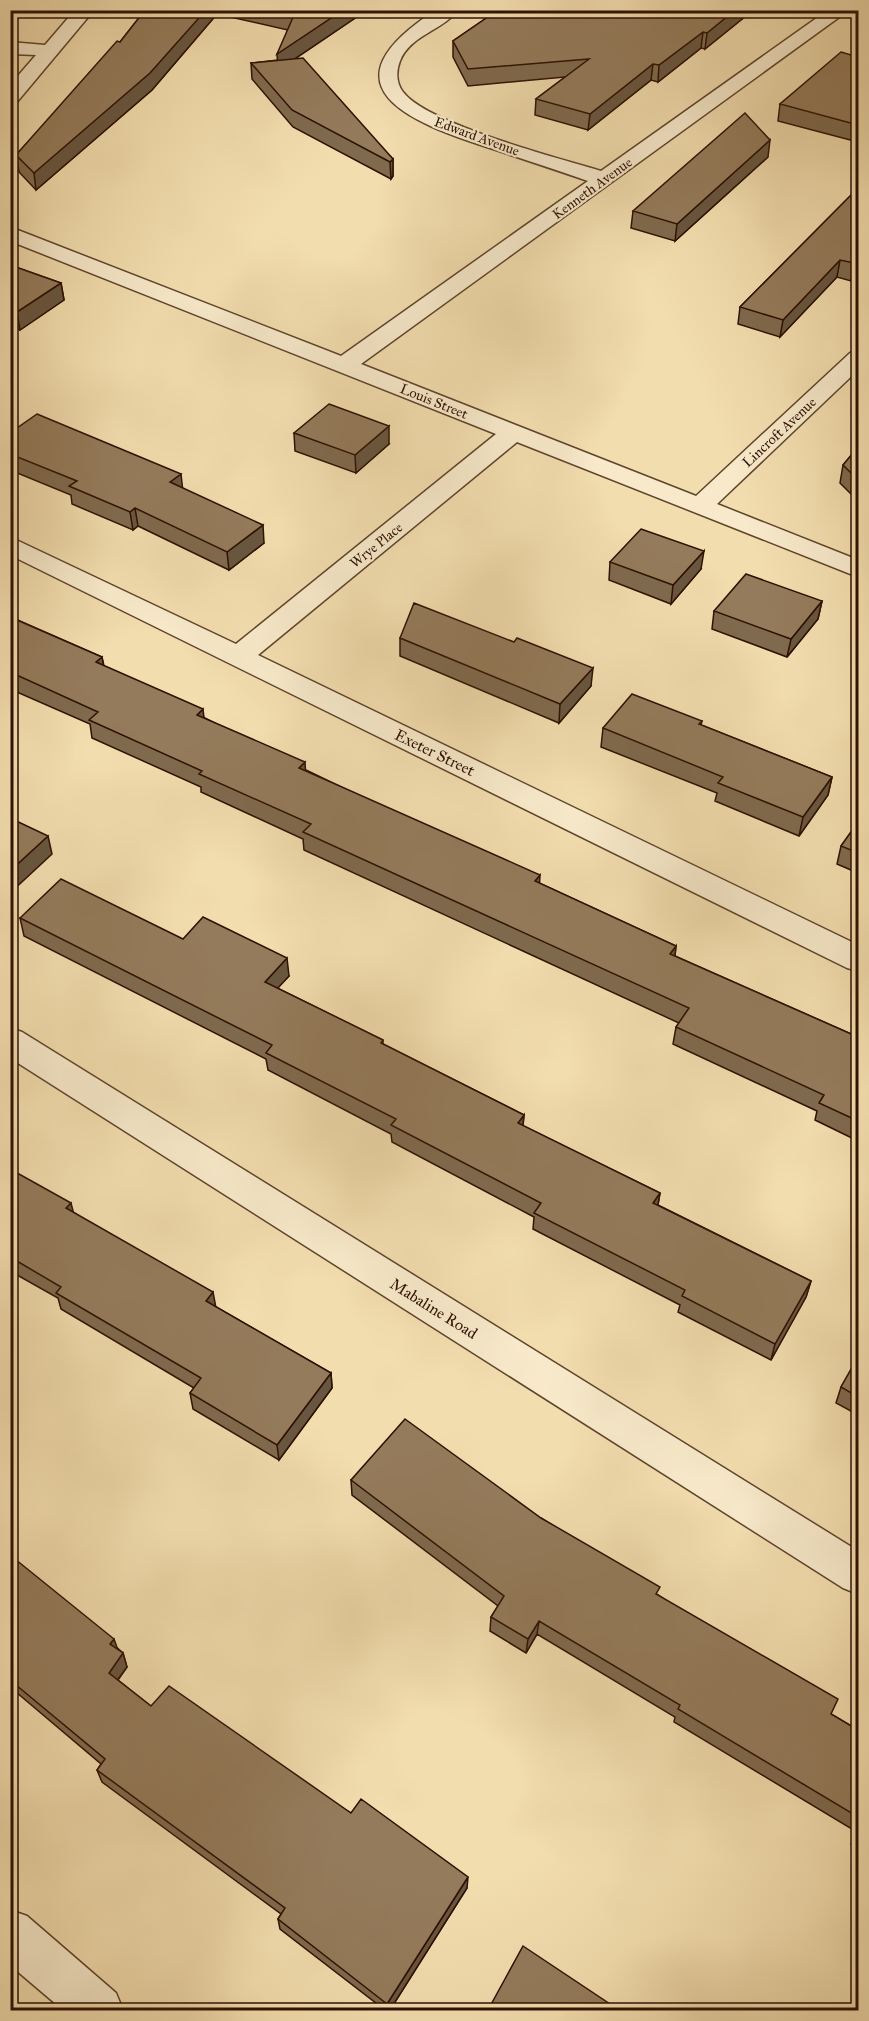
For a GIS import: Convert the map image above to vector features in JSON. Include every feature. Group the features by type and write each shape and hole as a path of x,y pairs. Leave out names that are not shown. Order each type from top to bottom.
{"street":[{"path":"10,98 85,10"},
{"name":"Edward Avenue","path":"449,10 420,29 398,52 388,70 391,88 398,96 418,114 449,128 604,179"},
{"name":"Kenneth Avenue","path":"344,365 840,10"},
{"path":"10,48 51,51"},
{"name":"Louis Street","path":"10,233 858,569"},
{"name":"Lincroft Avenue","path":"700,506 858,358"},
{"name":"Wrye Place","path":"239,656 513,434"},
{"name":"Exeter Street","path":"10,545 858,959"},
{"name":"Mabaline Road","path":"10,1041 858,1574"},
{"path":"10,1933 99,2010"}],"building":[{"path":"145,10 206,10 150,73 34,173 16,155 117,41 120,42"},
{"path":"272,10 343,10 277,54 294,15"},
{"path":"498,10 735,10 707,33 703,32 659,65 653,64 590,114 536,99 589,59 468,69 453,41"},
{"path":"841,52 858,57 858,125 780,104"},
{"path":"303,58 393,159 390,162 292,110 251,63"},
{"path":"745,113 770,140 677,224 633,211"},
{"path":"858,188 858,258 854,263 840,260 783,320 740,307"},
{"path":"10,265 61,283 17,312 10,310"},
{"path":"329,404 389,426 355,455 294,433"},
{"path":"37,414 181,474 170,482 263,525 227,552 135,508 130,512 69,486 77,481 10,454 10,433"},
{"path":"858,447 858,480 843,465"},
{"path":"641,529 704,551 673,585 610,562"},
{"path":"746,574 822,601 791,639 714,611"},
{"path":"414,603 514,642 517,638 593,668 560,704 400,638"},
{"path":"10,617 102,657 96,662 203,709 197,715 305,762 299,768 540,875 535,881 676,946 670,954 858,1037 858,1121 819,1103 824,1095 676,1027 689,1008 303,832 311,824 199,774 202,771 89,720 98,712 10,672"},
{"path":"632,694 702,721 699,724 832,777 803,817 718,783 723,777 603,728"},
{"path":"10,818 48,836 10,871"},
{"path":"858,822 858,853 841,846"},
{"path":"61,879 183,939 203,917 287,958 265,982 383,1040 381,1043 524,1115 518,1123 660,1193 653,1203 811,1281 775,1344 682,1296 685,1290 534,1213 541,1203 391,1125 396,1119 266,1053 272,1045 20,918"},
{"path":"10,1169 71,1203 66,1208 213,1292 206,1301 331,1373 277,1445 190,1393 201,1378 56,1293 61,1287 10,1257"},
{"path":"858,1357 858,1397 841,1387"},
{"path":"405,1419 541,1518 660,1587 656,1594 838,1699 831,1714 858,1730 858,1817 678,1709 680,1705 539,1621 528,1639 491,1617 504,1596 351,1480"},
{"path":"10,1555 114,1639 110,1644 123,1653 109,1673 151,1706 169,1686 351,1813 361,1799 468,1877 387,2004 278,1919 285,1908 97,1770 105,1759 10,1680"},
{"path":"523,1946 619,2010 488,2010"}]}
